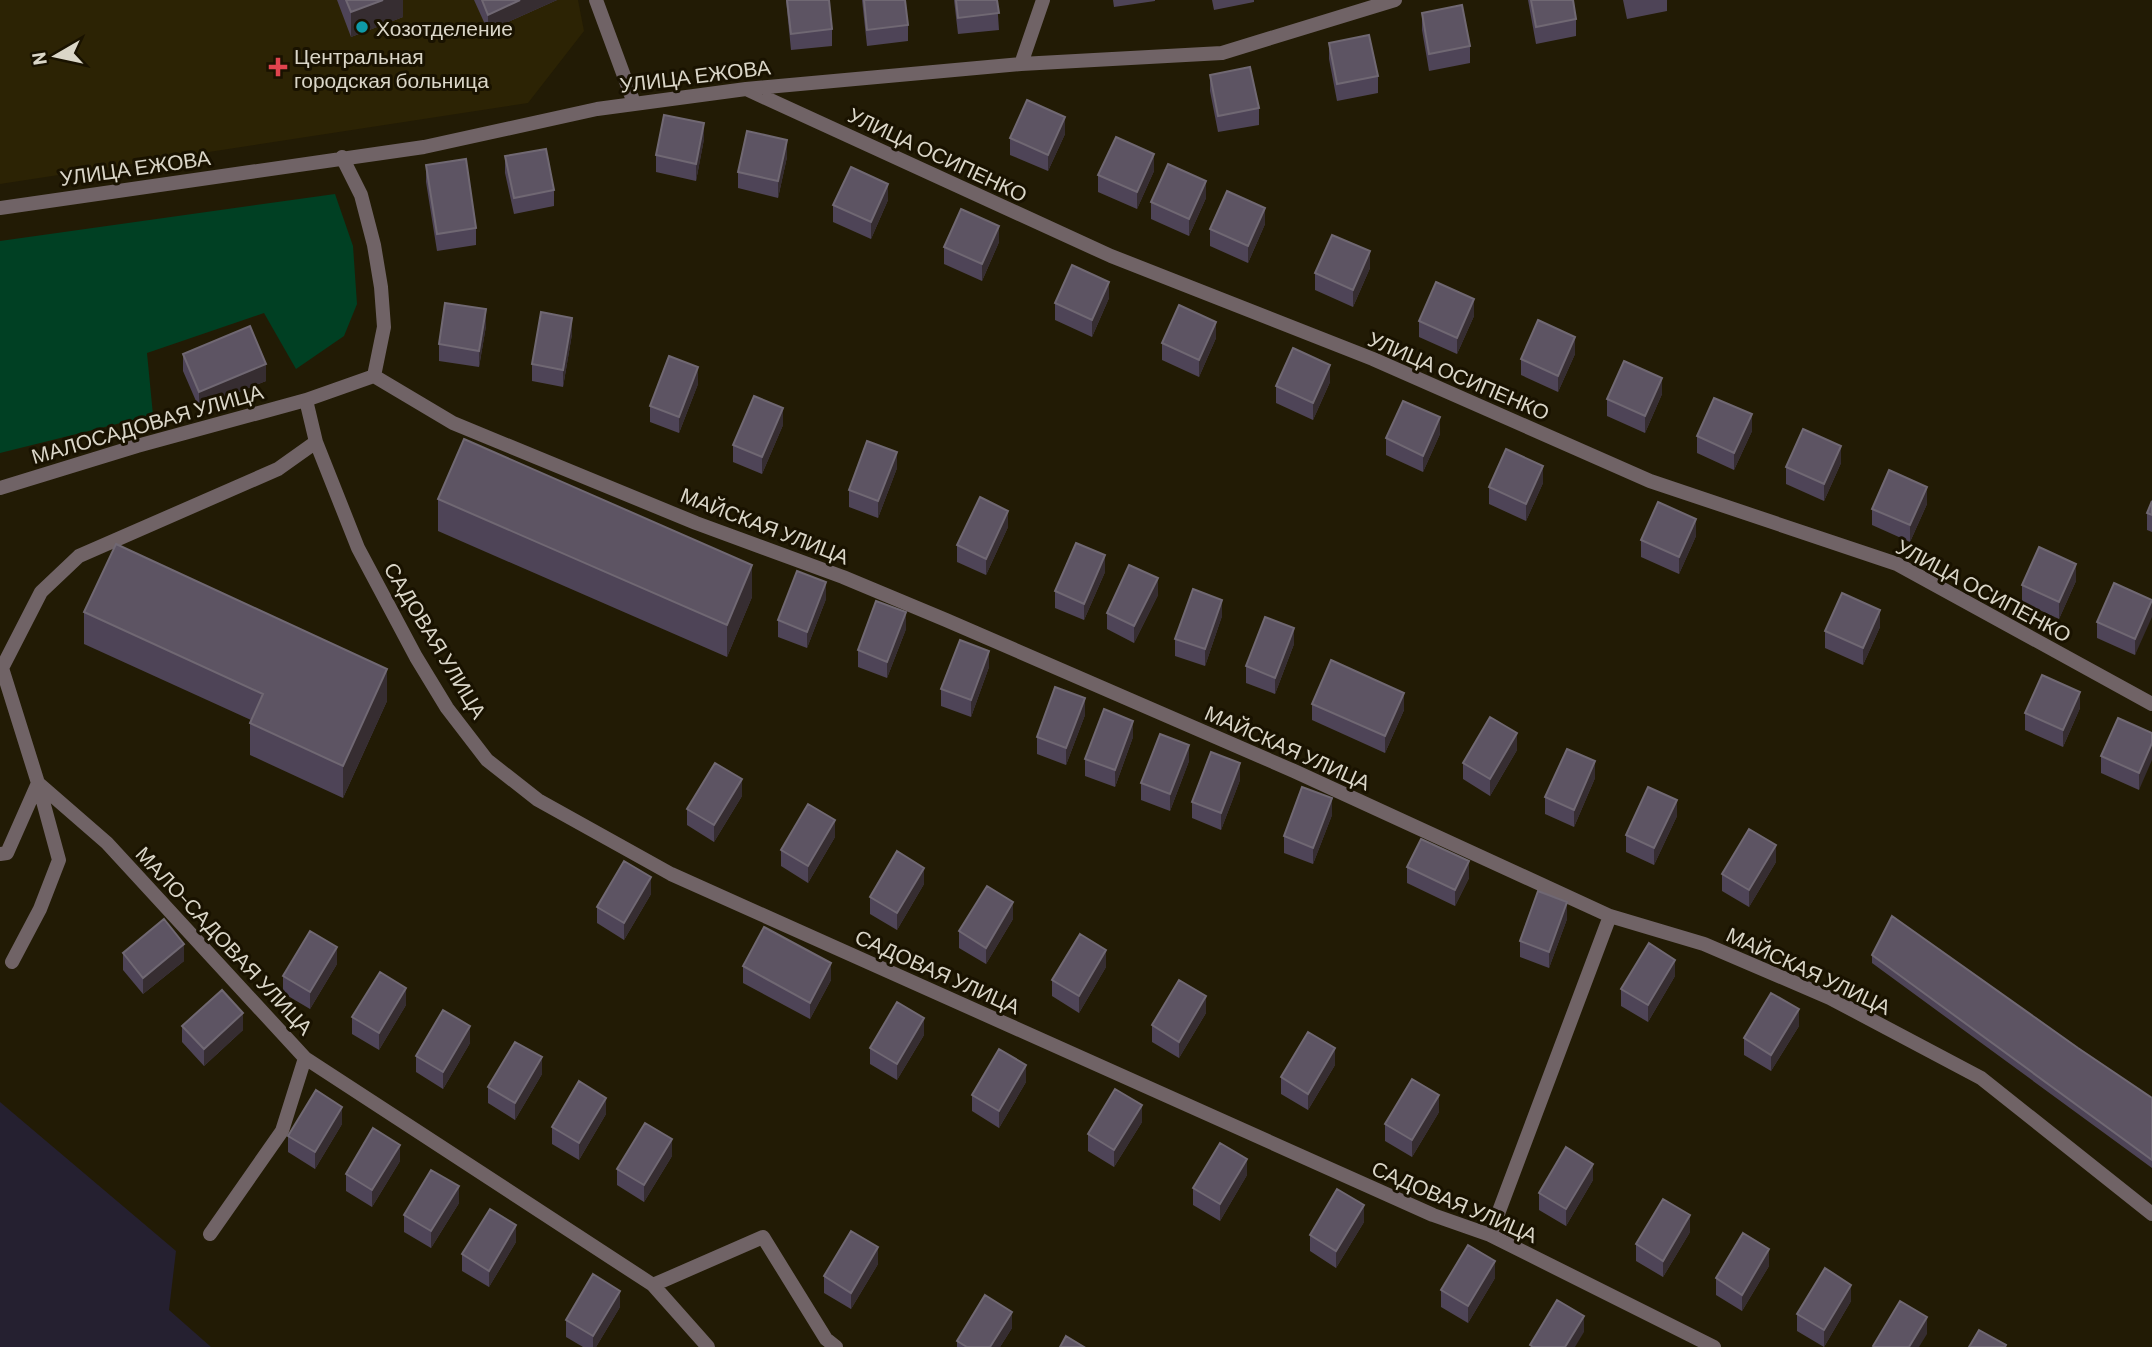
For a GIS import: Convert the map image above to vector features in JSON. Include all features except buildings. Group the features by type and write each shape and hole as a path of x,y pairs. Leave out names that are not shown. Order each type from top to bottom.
{"street":[{"path":"596,0 634,103"},
{"path":"1021,64 1043,0"},
{"name":"УЛИЦА ЕЖОВА","path":"0,208 425,147 634,103 746,89 1021,64 1222,53 1395,0"},
{"name":"УЛИЦА ОСИПЕНКО","path":"746,89 1111,256 1373,359 1650,481 1897,564 2152,704"},
{"path":"342,157 361,195 381,287 384,327 374,376"},
{"name":"МАЛОСАДОВАЯ УЛИЦА","path":"0,488 137,446 306,400 374,376"},
{"name":"МАЙСКАЯ УЛИЦА","path":"374,376 453,423 696,523 843,577 946,620 1294,771 1611,916 1704,944 1830,998 1981,1078 2152,1214"},
{"path":"12,962 40,909 59,860 2,668 41,592 79,556 278,469 316,442 306,400"},
{"name":"САДОВАЯ УЛИЦА","path":"316,442 358,548 416,657 447,708 487,760 538,800 683,880 1433,1215 1490,1235 1714,1347"},
{"path":"0,854 8,853 38,783"},
{"name":"МАЛО-САДОВАЯ УЛИЦА","path":"38,783 107,843 305,1058 653,1284 708,1347"},
{"path":"1490,1235 1611,916"},
{"path":"210,1234 282,1131 305,1058"},
{"path":"653,1284 763,1237 826,1339 836,1347"}],"shaded area":[{"name":"Центральная городская больница","path":"0,0 578,0 584,31 528,103 0,184"},
{"path":"0,1102 176,1251 169,1310 211,1347 0,1347"}],"green space":[{"path":"335,194 353,246 357,304 344,336 296,369 264,313 147,353 153,415 0,453 0,241"}],"place":[{"name":"Хозотделение","path":"362,27"},
{"name":"Центральная городская больница","path":"278,67"}]}
